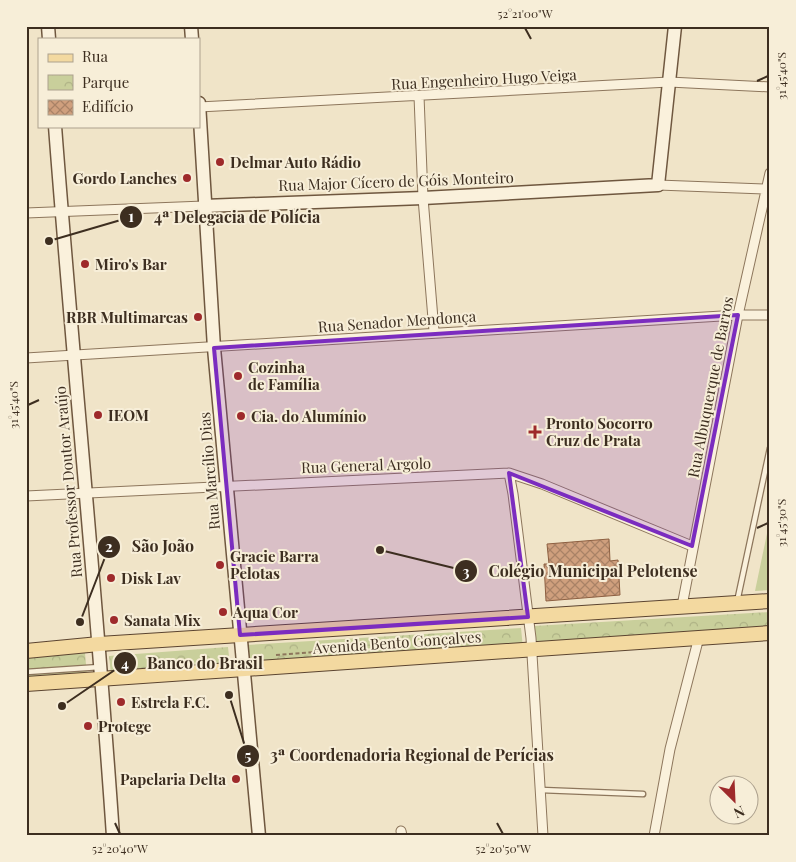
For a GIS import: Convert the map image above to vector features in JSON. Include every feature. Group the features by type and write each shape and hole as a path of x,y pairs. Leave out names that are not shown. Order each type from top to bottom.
{"main road":[{"name":"Avenida Bento Gonçalves","path":"26,651 99,644 770,601"},
{"name":"Avenida Bento Gonçalves","path":"26,684 102,672 242,669 770,633"}],"street":[{"path":"658,185 675,26"},
{"name":"Rua Engenheiro Hugo Veiga","path":"200,105 419,96 669,82 770,87"},
{"path":"419,96 424,198 434,331"},
{"name":"Rua Marcílio Dias","path":"200,125 214,348 258,836"},
{"name":"Rua Professor Doutor Araújo","path":"55,128 73,356 102,672 113,836"},
{"name":"Rua Albuquerque de Barros","path":"682,606 692,546 738,315 770,173"},
{"name":"Rua Major Cícero de Góis Monteiro","path":"26,213 424,198 658,185 766,189"},
{"name":"Rua Senador Mendonça","path":"26,358 214,348 434,331 738,315 770,315"},
{"path":"509,473 532,649 543,836"},
{"name":"Rua General Argolo","path":"26,496 509,473 542,484 692,546"},
{"path":"654,836 670,749 700,638"}],"lane":[{"path":"737,603 770,448"},
{"path":"26,672 102,672"},
{"path":"540,790 643,794"}],"highlighted area":[{"path":"738,315 692,546 509,473 528,617 240,635 214,348"}],"green space":[{"path":"770,519 770,590 755,591"},
{"path":"770,612 770,632 536,646 534,626"},
{"path":"521,628 523,648 249,665 246,645"},
{"path":"228,647 230,666 111,674 109,656"},
{"path":"85,653 87,676 26,680 26,657"}],"building":[{"path":"609,539 610,561 618,560 620,595 546,601 544,564 549,564 547,544"}],"place":[{"name":"Delmar Auto Rádio","path":"220,162"},
{"name":"Gordo Lanches","path":"187,178"},
{"name":"4ª Delegacia de Polícia","path":"49,241"},
{"name":"Miro's Bar","path":"85,264"},
{"name":"RBR Multimarcas","path":"198,317"},
{"name":"Cozinha de Família","path":"238,376"},
{"name":"IEOM","path":"98,415"},
{"name":"Cia. do Alumínio","path":"241,416"},
{"name":"Pronto Socorro Cruz de Prata","path":"535,432"},
{"name":"Colégio Municipal Pelotense","path":"380,550"},
{"name":"Gracie Barra Pelotas","path":"220,565"},
{"name":"Disk Lav","path":"111,578"},
{"name":"Aqua Cor","path":"223,612"},
{"name":"Sanata Mix","path":"114,620"},
{"name":"São João","path":"80,622"},
{"name":"3ª Coordenadoria Regional de Perícias","path":"229,695"},
{"name":"Estrela F.C.","path":"121,702"},
{"name":"Banco do Brasil","path":"62,706"},
{"name":"Protege","path":"88,726"},
{"name":"Papelaria Delta","path":"236,779"}]}
